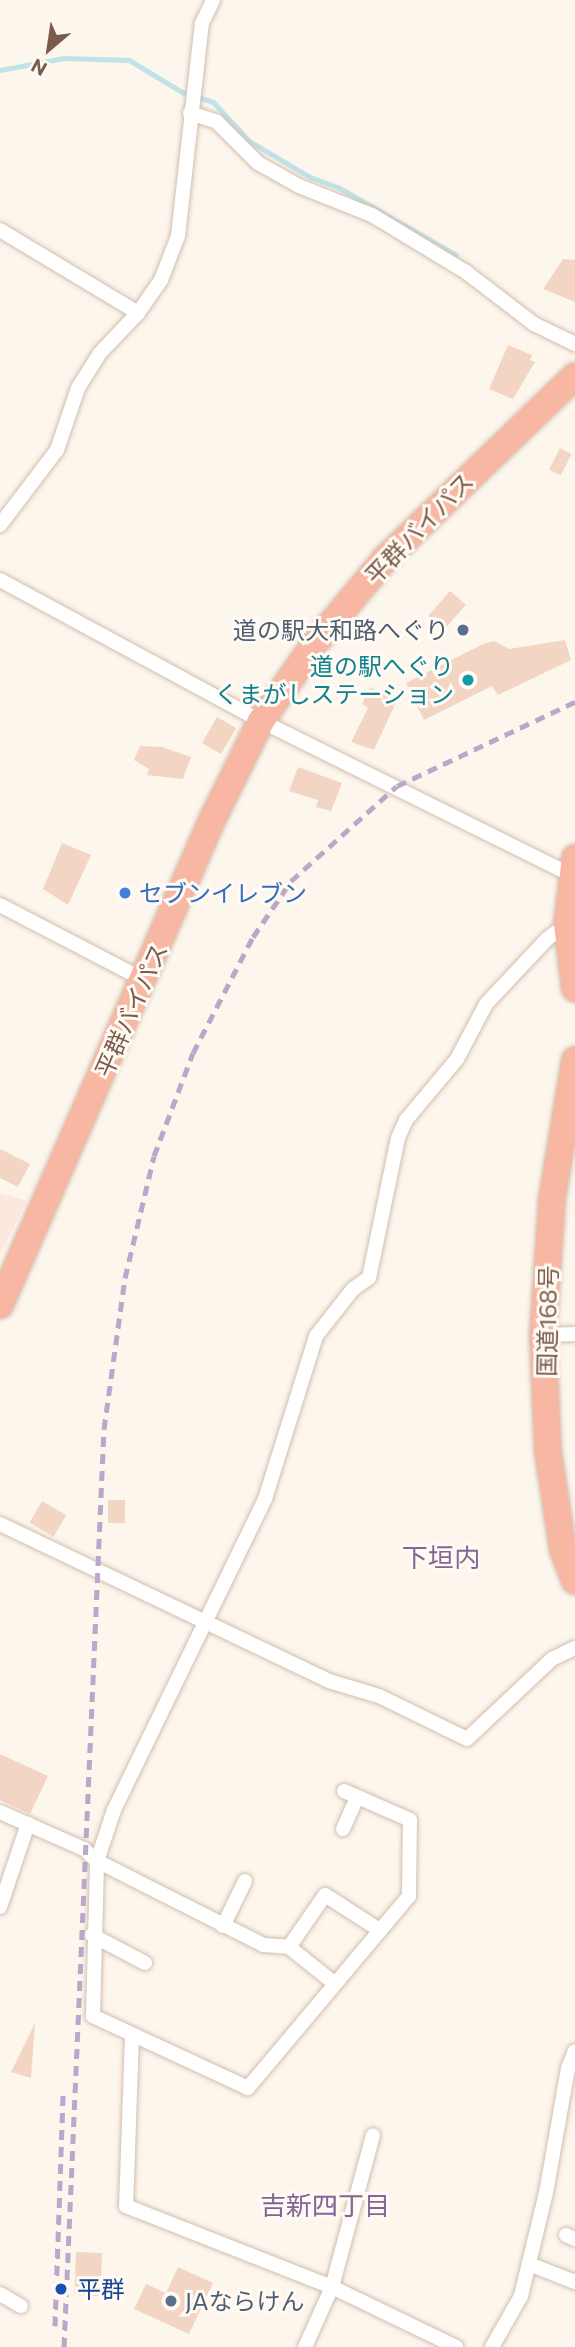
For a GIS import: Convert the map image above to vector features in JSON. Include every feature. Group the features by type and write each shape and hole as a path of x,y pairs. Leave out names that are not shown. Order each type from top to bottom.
{"highway":[{"name":"平群バイパス","path":"0,1305 213,818 261,721 316,642 386,558 575,376"},
{"path":"574,867 567,924 575,989"},
{"name":"国道168号","path":"575,1060 552,1199 543,1335 548,1452 563,1550 575,1581"}],"street":[{"path":"0,525 57,450 78,388 100,353 138,313 161,280 178,236 202,23 213,0"},
{"path":"191,110 217,122 258,163 299,186 372,215 466,272 534,324 575,344"},
{"path":"0,230 138,313"},
{"path":"0,580 261,721 574,867"},
{"path":"0,905 144,980"},
{"path":"344,1829 351,1794 411,1820 409,1896 248,2088 93,2016 92,1935 97,1861 114,1810 209,1622 265,1499 316,1336 353,1289 369,1278 398,1138 406,1120 457,1059 486,1004 547,939 567,924"},
{"path":"543,1335 575,1334"},
{"path":"0,1524 329,1681 379,1696 467,1739 552,1659 575,1648"},
{"path":"0,1812 84,1849 97,1861 223,1926 263,1944 289,1947 334,1983"},
{"path":"0,1907 27,1824"},
{"path":"223,1926 245,1881"},
{"path":"289,1947 325,1895 378,1930"},
{"path":"92,1935 145,1964"},
{"path":"132,2036 126,2206 332,2287 456,2347"},
{"path":"492,2347 521,2296 568,2068 575,2051"},
{"path":"305,2347 332,2287 373,2135"},
{"path":"529,2264 575,2282"},
{"path":"0,2294 21,2306"}],"shaded area":[{"path":"0,1193 27,1201 0,1254"}],"building":[{"path":"563,259 575,260 575,302 543,289"},
{"path":"508,345 532,355 530,360 535,362 513,399 489,389"},
{"path":"560,448 572,454 561,475 549,469"},
{"path":"450,591 466,605 444,630 428,616"},
{"name":"道の駅へぐり くまがしステーション","path":"565,640 571,660 498,695 492,686 424,720 406,683 494,641 509,649"},
{"path":"370,687 397,700 374,750 351,742 368,708 362,704"},
{"path":"217,717 236,728 221,754 202,743"},
{"path":"140,746 162,747 191,757 183,779 147,775 149,769 134,760"},
{"path":"298,767 342,783 331,811 316,807 318,800 289,791"},
{"path":"62,843 91,855 68,905 43,889"},
{"path":"0,1149 30,1164 18,1187 0,1178"},
{"path":"108,1500 125,1500 125,1523 108,1523"},
{"path":"42,1501 66,1515 54,1537 30,1523"},
{"path":"0,1754 48,1776 30,1814 0,1800"},
{"path":"35,2023 31,2078 11,2072"},
{"name":"平群","path":"76,2252 102,2253 100,2296 74,2295"},
{"name":"JAならけん","path":"178,2267 213,2283 189,2334 134,2309 146,2284 166,2293"}],"waterway":[{"path":"0,70 64,58 129,60 182,92 213,102 249,141 310,177 338,187 456,255"}],"railway":[{"path":"64,2347 104,1429 125,1278 154,1156 193,1053 253,937 291,881 397,786 575,702"},
{"path":"55,2326 63,2095"}],"place":[{"name":"道の駅大和路へぐり","path":"463,630"},
{"name":"道の駅へぐり くまがしステーション","path":"468,680"},
{"name":"セブンイレブン","path":"125,893"},
{"name":"平群","path":"61,2289"},
{"name":"JAならけん","path":"171,2301"}],"district":[{"name":"下垣内","path":"441,1557"},
{"name":"吉新四丁目","path":"325,2205"}]}
